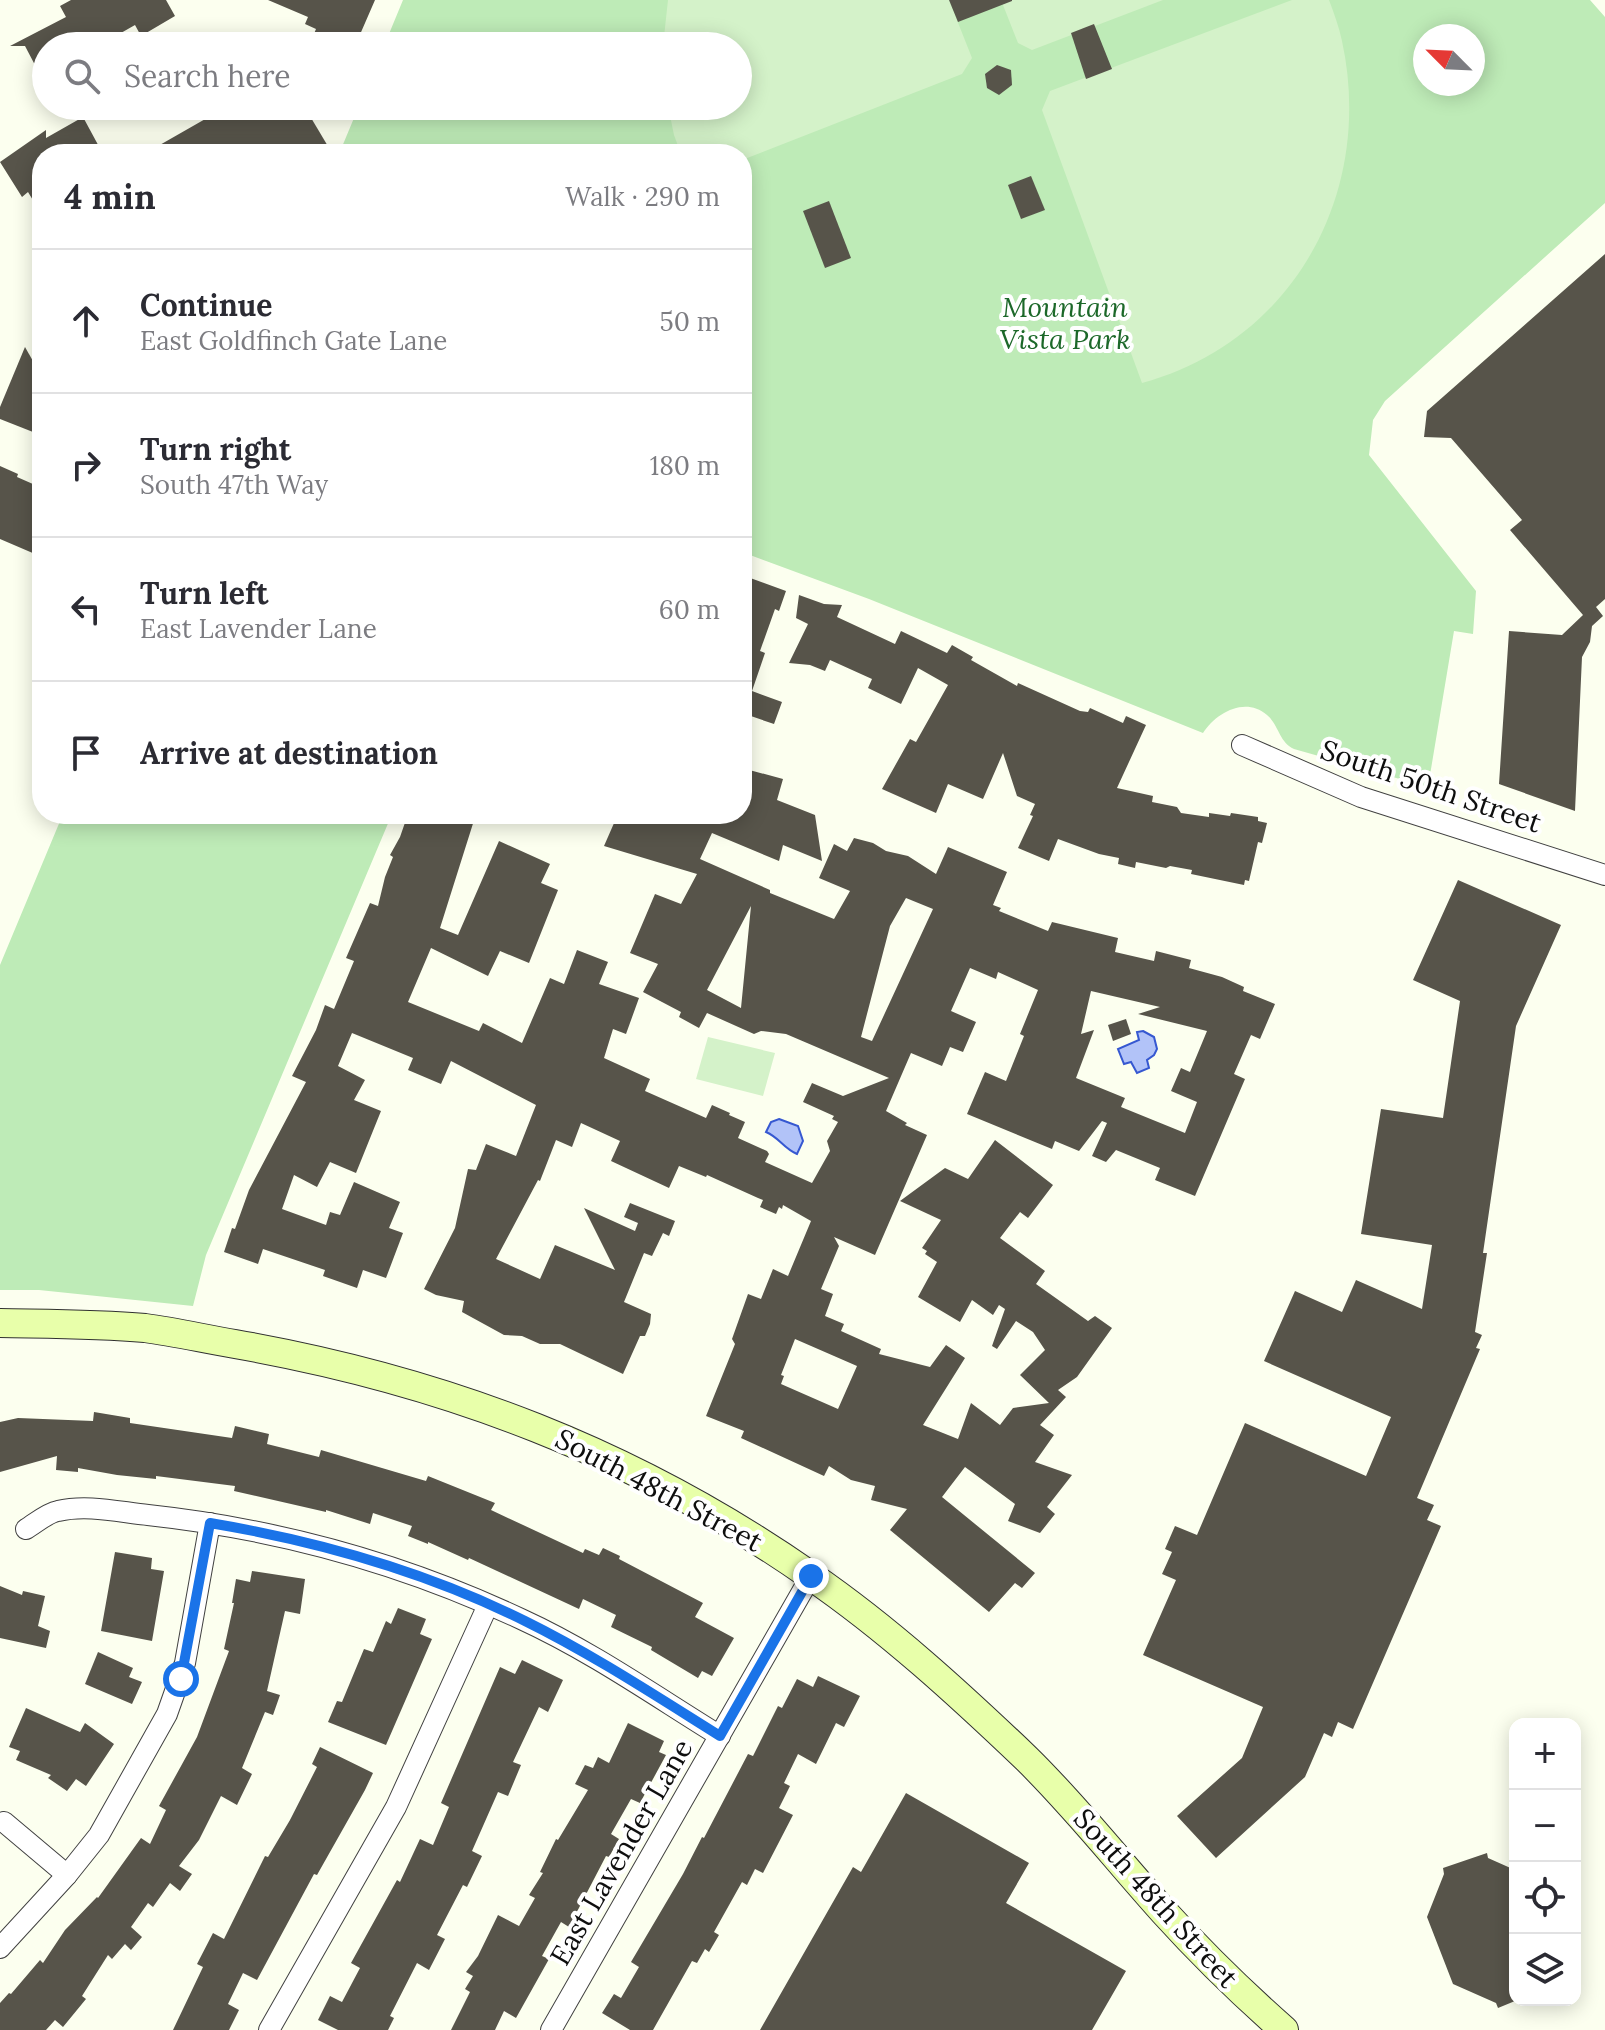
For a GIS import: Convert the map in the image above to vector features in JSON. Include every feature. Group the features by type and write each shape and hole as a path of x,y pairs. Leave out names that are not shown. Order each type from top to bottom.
{"main road":[{"name":"South 48th Street","path":"0,1323 148,1329 312,1357 425,1387 518,1419 618,1463 738,1529 811,1576 909,1653 1027,1759 1231,1983 1284,2030"}],"street":[{"name":"South 50th Street","path":"1242,745 1361,797 1605,875"},
{"path":"26,1529 55,1511 90,1508 210,1523 324,1548 428,1581 524,1620 568,1643 720,1736"},
{"path":"0,1948 99,1835 159,1730 174,1698 185,1663 210,1523"},
{"name":"East Lavender Lane","path":"551,2030 811,1576"},
{"path":"269,2030 396,1807 488,1605"},
{"path":"4,1822 67,1875"}],"green space":[{"name":"Mountain Vista Park","path":"403,0 1590,0 1605,17 1605,203 1385,401 1373,420 1369,455 1476,591 1473,634 1454,631 1428,787 1294,749 1285,742 1267,715 1250,707 1232,709 1215,719 1203,733 869,599 752,556 752,144 343,144 353,120 752,120 752,32 390,32"},
{"path":"668,0 949,0 972,58 962,74 752,156 752,144 677,144 671,120 752,120 752,32 665,32"},
{"path":"1001,0 1163,0 1032,50 1018,43"},
{"path":"1292,0 1329,0 1342,41 1349,98 1346,153 1333,205 1311,254 1280,297 1242,334 1195,363 1142,383 1042,110 1050,91"},
{"path":"59,824 388,824 206,1255 193,1306 39,1290 0,1290 0,965"},
{"path":"708,1037 775,1053 763,1096 696,1079"}],"water":[{"path":"1143,1031 1154,1037 1157,1049 1147,1060 1149,1068 1137,1073 1131,1062 1124,1064 1118,1049 1139,1040 1137,1032"},
{"path":"779,1119 798,1126 803,1141 797,1154 766,1132 771,1122"}],"building":[{"path":"71,0 166,0 175,16 148,32 139,32 135,25 123,32 37,32 66,17 60,6"},
{"path":"268,0 375,0 361,32 315,32 316,29 305,24 308,17"},
{"path":"949,0 1012,0 1012,1 958,22"},
{"path":"1094,24 1112,69 1086,79 1071,33"},
{"path":"32,35 32,59 25,46 10,46"},
{"path":"997,65 1011,70 1012,85 999,95 987,88 985,74"},
{"path":"78,120 85,120 98,144 32,144 32,199 28,192 22,197 0,162 46,130 46,138"},
{"path":"204,120 312,120 327,144 162,144"},
{"path":"1031,176 1045,210 1021,219 1008,185"},
{"path":"829,201 851,258 825,268 803,211"},
{"path":"1605,254 1605,599 1596,607 1603,616 1592,626 1590,642 1582,657 1575,811 1499,784 1509,631 1562,635 1583,615 1510,530 1522,520 1451,438 1424,437 1427,411"},
{"path":"25,347 32,359 32,432 0,419 0,407"},
{"path":"0,466 32,484 32,553 0,539"},
{"path":"752,579 786,591 779,611 775,609 760,651 765,653 752,691"},
{"path":"799,595 824,604 842,605 837,617 895,644 901,631 947,653 952,645 973,657 971,660 1017,686 1018,683 1080,711 1088,712 1090,708 1123,723 1126,716 1146,725 1117,788 1153,796 1152,802 1177,807 1181,813 1209,817 1209,813 1230,816 1231,813 1258,817 1258,821 1267,823 1262,843 1258,842 1249,881 1245,880 1244,885 1191,874 1192,870 1136,862 1135,868 1118,864 1119,858 1058,839 1049,861 1018,848 1033,816 1030,815 1035,804 1017,796 1003,753 983,799 948,784 936,813 882,789 910,739 916,742 948,685 918,668 901,704 868,688 872,679 830,660 825,671 810,665 789,663 808,624 796,618"},
{"path":"752,691 782,702 774,724 752,716"},
{"path":"752,771 783,779 777,800 815,815 822,861 783,845 779,861 712,833 700,859 770,890 770,893 834,919 850,891 819,878 834,844 847,851 854,838 873,843 886,851 908,856 936,874 948,847 1007,872 993,905 1001,908 999,911 1048,931 1052,922 1118,938 1115,952 1154,961 1156,951 1191,960 1189,968 1222,977 1244,987 1243,991 1275,1004 1260,1039 1251,1035 1234,1074 1245,1079 1195,1196 1155,1180 1160,1168 1116,1150 1106,1162 1092,1156 1107,1123 1102,1121 1079,1151 1055,1141 1052,1149 967,1114 985,1072 1006,1081 1038,990 998,972 996,979 970,968 951,1011 976,1022 963,1052 950,1047 942,1066 911,1053 886,1111 907,1123 905,1125 927,1135 875,1255 834,1237 839,1246 821,1289 833,1294 825,1316 844,1324 841,1331 881,1349 879,1354 930,1367 946,1345 965,1358 923,1425 958,1439 971,1403 1000,1425 1013,1408 1049,1403 1020,1375 1045,1350 1033,1332 1016,1321 997,1349 992,1346 1005,1309 999,1305 993,1315 972,1300 960,1322 918,1297 937,1262 922,1248 941,1220 900,1201 945,1168 968,1179 995,1140 1053,1185 1028,1218 1020,1212 1000,1238 1045,1271 1036,1284 1088,1321 1095,1316 1112,1328 1077,1377 1058,1390 1066,1397 1040,1425 1054,1435 1035,1462 1072,1475 1047,1507 1055,1514 1040,1533 1008,1521 1015,1504 965,1467 942,1497 1035,1573 1022,1588 1015,1583 989,1612 890,1530 907,1509 871,1500 875,1486 851,1480 829,1466 824,1476 741,1438 744,1431 706,1416 735,1344 732,1339 748,1294 761,1299 773,1269 788,1276 811,1221 783,1205 776,1214 760,1207 763,1200 679,1166 669,1188 611,1161 620,1141 581,1123 572,1147 556,1140 540,1181 496,1259 540,1279 555,1245 615,1270 584,1208 635,1231 638,1223 624,1217 630,1203 675,1221 669,1236 663,1233 652,1256 644,1253 624,1302 651,1314 650,1324 645,1336 640,1336 623,1374 560,1344 540,1344 522,1336 504,1335 462,1312 464,1301 424,1289 455,1228 468,1169 476,1170 486,1144 516,1156 536,1105 451,1061 441,1084 408,1070 413,1058 352,1033 338,1066 365,1080 354,1100 381,1111 356,1173 330,1162 317,1187 294,1175 282,1209 326,1225 330,1212 340,1215 354,1182 400,1202 389,1228 403,1233 386,1278 363,1270 357,1288 323,1276 325,1270 263,1249 258,1264 224,1252 249,1190 306,1082 292,1076 325,1005 334,1009 354,961 346,958 370,903 378,906 393,857 390,855 405,824 473,824 440,928 458,935 499,841 550,864 541,883 558,890 529,963 500,951 488,976 431,948 408,1002 479,1031 483,1023 522,1043 550,978 564,984 577,950 608,962 599,984 639,998 626,1034 613,1029 604,1058 650,1079 645,1091 706,1118 712,1105 745,1122 738,1138 767,1151 769,1154 765,1162 812,1183 830,1151 827,1141 838,1122 832,1119 834,1116 803,1102 812,1083 843,1096 889,1078 786,1034 761,1031 754,1034 707,1013 699,1028 679,1017 681,1012 643,992 658,964 630,953 655,894 681,904 697,874 604,846 614,824 752,824","holes":["906,898 933,909 872,1041 861,1037 890,926","751,906 741,1008 707,990","1091,991 1160,1007 1138,1014 1207,1031 1190,1072 1181,1068 1171,1091 1197,1102 1185,1133 1121,1107 1125,1098 1076,1078 1094,1030 1081,1034","795,1339 857,1366 838,1409 781,1384 784,1376 781,1375"]},
{"path":"1458,880 1561,925 1516,1026 1483,1253 1487,1253 1475,1332 1482,1335 1476,1348 1480,1349 1417,1498 1434,1505 1427,1520 1441,1526 1353,1729 1338,1722 1332,1737 1324,1733 1305,1777 1216,1858 1177,1816 1242,1758 1263,1707 1143,1655 1176,1580 1162,1574 1172,1552 1165,1549 1175,1526 1197,1535 1245,1423 1366,1476 1391,1417 1264,1361 1295,1291 1342,1312 1356,1280 1422,1309 1432,1245 1361,1234 1381,1109 1443,1118 1460,1001 1413,980"},
{"path":"1126,1019 1131,1034 1113,1041 1108,1025"},
{"path":"94,1412 130,1418 130,1423 232,1438 235,1426 269,1434 267,1444 319,1457 321,1450 426,1481 428,1476 495,1503 491,1510 583,1553 585,1549 599,1555 603,1548 620,1556 619,1559 703,1603 695,1617 734,1638 712,1676 702,1671 698,1678 651,1650 652,1647 611,1627 616,1615 583,1599 579,1609 469,1558 408,1536 412,1526 373,1513 370,1524 326,1510 234,1491 235,1486 156,1476 156,1479 117,1475 78,1468 78,1472 56,1470 57,1456 0,1472 0,1422 18,1418 93,1421"},
{"path":"115,1552 152,1558 151,1569 164,1571 152,1641 101,1631"},
{"path":"252,1571 305,1579 300,1614 285,1611 267,1691 280,1695 273,1715 265,1712 242,1768 252,1774 237,1805 221,1796 199,1840 179,1866 192,1874 180,1891 170,1883 153,1907 148,1903 131,1927 142,1937 131,1950 125,1944 112,1959 108,1955 82,1996 86,1999 63,2027 55,2020 46,2030 0,2030 0,2003 40,1960 43,1963 65,1930 98,1898 141,1838 150,1844 166,1810 159,1806 197,1737 229,1651 224,1649 236,1579 250,1582"},
{"path":"0,1586 22,1595 23,1591 45,1596 38,1626 50,1631 46,1648 0,1638"},
{"path":"398,1608 426,1619 420,1634 432,1639 386,1745 328,1722 337,1701 342,1702 364,1649 373,1652 386,1621 391,1624"},
{"path":"98,1652 133,1668 129,1677 142,1682 132,1704 85,1684"},
{"path":"522,1660 563,1680 548,1712 539,1707 513,1762 521,1765 508,1796 498,1792 472,1851 482,1856 437,1935 445,1939 429,1970 417,1963 390,2016 394,2018 388,2030 338,2030 318,2020 330,1996 342,2002 360,1968 351,1963 397,1880 400,1882 420,1839 433,1845 449,1807 441,1803 500,1667 515,1674"},
{"path":"818,1676 860,1696 844,1727 836,1723 816,1764 798,1754 784,1783 790,1786 779,1808 793,1815 763,1873 755,1869 747,1885 742,1882 714,1932 719,1935 709,1952 705,1949 697,1963 692,1961 653,2030 630,2030 602,2013 614,1994 621,1998 639,1967 631,1962 704,1838 748,1754 753,1756 778,1706 782,1708 797,1679 813,1687"},
{"path":"26,1708 80,1732 85,1723 114,1744 86,1786 76,1779 67,1791 48,1778 51,1775 16,1760 20,1751 9,1747"},
{"path":"628,1723 664,1741 659,1752 666,1755 640,1803 631,1799 611,1834 619,1839 609,1857 606,1856 569,1927 561,1922 542,1956 549,1959 516,2018 504,2011 495,2030 451,2030 470,1992 465,1989 473,1976 466,1972 478,1956 498,1915 519,1926 535,1898 529,1895 543,1873 540,1872 556,1839 588,1790 575,1784 585,1765 593,1768 598,1757 609,1763"},
{"path":"320,1747 373,1773 365,1790 317,1875 314,1874 257,1980 243,1973 228,2004 239,2010 229,2030 173,2030 203,1967 197,1964 213,1933 224,1939 265,1856 268,1857 290,1820 317,1767 312,1764"},
{"path":"906,1793 1029,1863 1006,1903 1126,1971 1092,2030 760,2030 853,1867 861,1872"},
{"path":"1487,1853 1488,1858 1509,1867 1509,2003 1498,2008 1496,2003 1453,1984 1427,1917 1444,1874 1443,1868"}],"route":[{"path":"181,1679 210,1523 273,1535 375,1563 498,1608 568,1643 720,1736 811,1576"}]}
